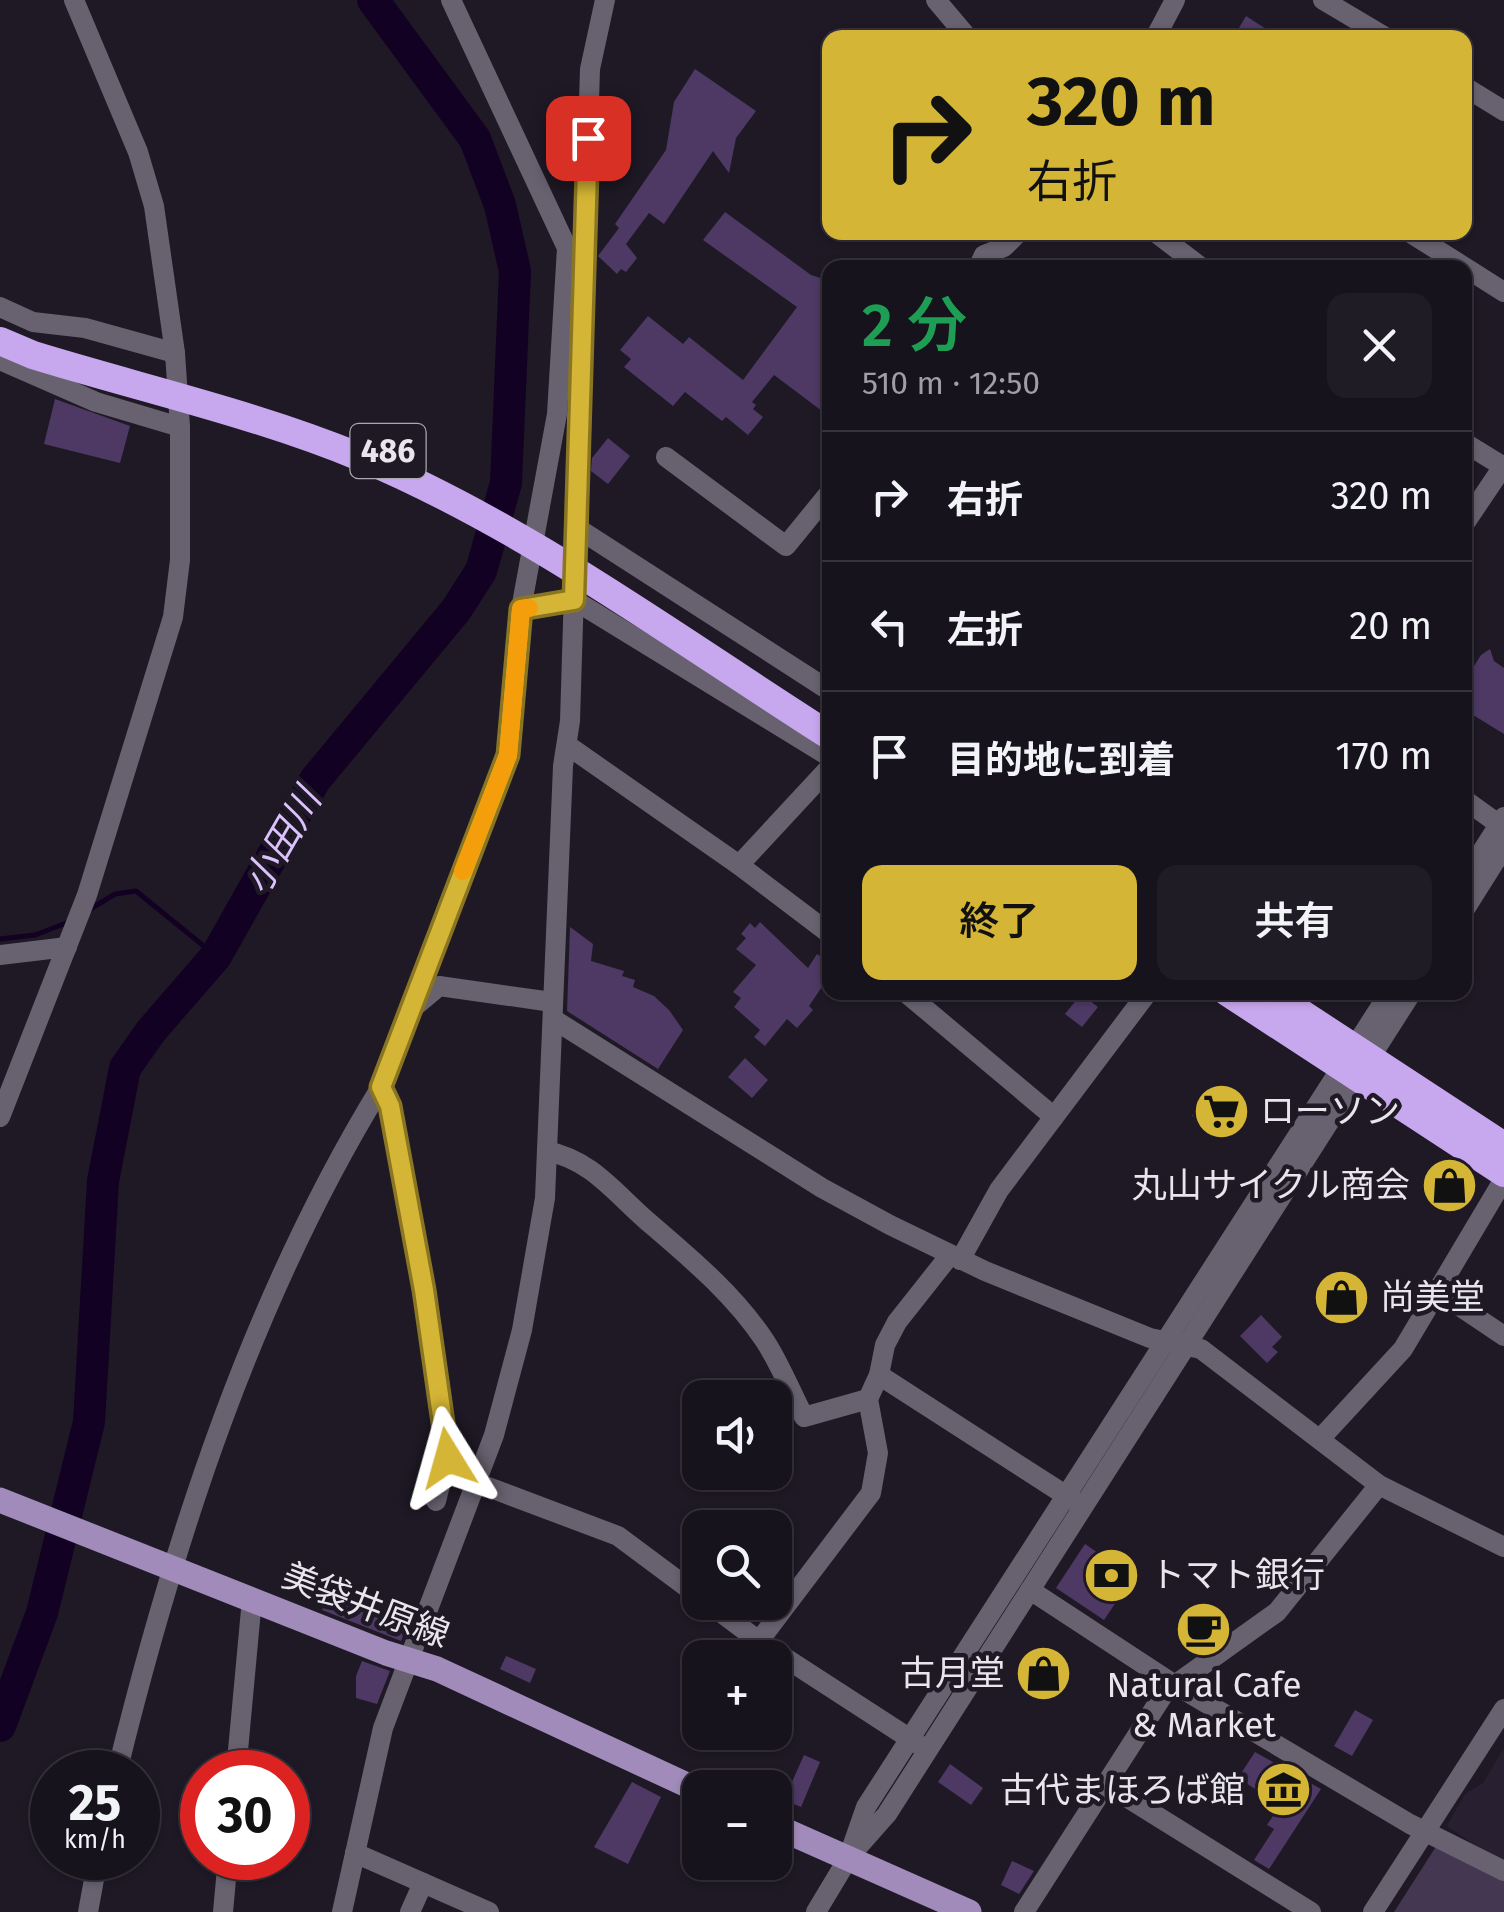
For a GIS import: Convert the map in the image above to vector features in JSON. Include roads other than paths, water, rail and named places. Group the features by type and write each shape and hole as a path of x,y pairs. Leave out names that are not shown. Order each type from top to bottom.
{"highway":[{"name":"486","path":"0,324 35,347"},
{"name":"486","path":"0,341 35,347 360,457 440,494 822,710"},
{"name":"486","path":"701,643 822,730"},
{"path":"1242,1000 1504,1146"},
{"path":"1279,1000 1504,1176"}],"main road":[{"name":"美袋井原線","path":"0,1500 410,1660 682,1783"},
{"path":"792,1833 969,1912"}],"street":[{"path":"0,1117 88,895 173,617 180,560 180,427 154,206 138,152 74,0"},
{"path":"122,1750 170,1567 235,1387 325,1182 381,1087 508,755 521,609 557,414 565,238 450,0"},
{"path":"342,1912 378,1742 494,1435 522,1330 545,1198 574,600 590,70 605,0"},
{"path":"936,0 961,30"},
{"path":"1159,30 1175,0"},
{"path":"1323,0 1374,30"},
{"path":"1472,91 1504,112"},
{"path":"982,260 1011,240"},
{"path":"1166,240 1192,260"},
{"path":"1422,240 1453,260"},
{"path":"1472,272 1504,292"},
{"path":"0,307 33,322 84,328 174,353"},
{"path":"0,360 96,402 180,427"},
{"path":"557,414 561,420 563,462 576,472"},
{"path":"1472,446 1504,466 1472,513"},
{"path":"666,456 786,546 822,502"},
{"path":"574,526 822,686"},
{"path":"521,609 574,600 822,752"},
{"path":"567,746 739,865 822,928"},
{"path":"739,865 822,777"},
{"path":"1472,804 1502,823 1472,868"},
{"path":"1472,898 1504,848"},
{"path":"0,955 68,944"},
{"path":"408,1013 438,986 553,1011 822,1188 955,1257 1174,1343 1201,1348 1380,1485 1504,1547"},
{"path":"915,1000 1054,1117"},
{"path":"761,1640 871,1493 878,1454 868,1399 896,1322 955,1257 999,1190 1142,1000"},
{"path":"1357,1061 1386,1000"},
{"path":"849,1857 862,1812 1074,1501 1357,1061 1406,1000"},
{"path":"381,1087 390,1106 424,1290 448,1458 436,1501"},
{"path":"547,1151 566,1155 603,1177 645,1219 694,1257 765,1341 804,1416 868,1399"},
{"path":"1320,1439 1395,1360 1504,1176"},
{"path":"1437,1291 1504,1336"},
{"path":"879,1375 1074,1501"},
{"path":"475,1482 618,1536 682,1584"},
{"path":"1024,1912 1172,1683 1278,1612 1380,1485"},
{"path":"816,1912 849,1857 888,1814 1030,1590 1074,1501"},
{"path":"1030,1590 1172,1683 1425,1831 1504,1872"},
{"path":"238,1750 252,1598"},
{"path":"730,1620 756,1640"},
{"path":"792,1663 928,1751"},
{"path":"1373,1912 1504,1709"},
{"path":"1106,1785 1311,1912"},
{"path":"356,1852 489,1912"},
{"path":"88,1912 94,1880"},
{"path":"223,1912 226,1880"},
{"path":"410,1912 422,1883"}],"waterway":[{"name":"小田川","path":"0,1726 42,1613 89,1422 103,1181 125,1068 151,1031 216,956 315,780 456,610 481,571 506,483 515,271 500,205 475,139 373,0"},
{"path":"87,911 115,894 136,891 216,956"},
{"path":"0,939 35,935 69,922"}],"place":[{"name":"ローソン","path":"1221,1111"},
{"name":"丸山サイクル商会","path":"1449,1185"},
{"name":"尚美堂","path":"1341,1297"},
{"name":"トマト銀行","path":"1111,1575"},
{"name":"Natural Cafe & Market","path":"1204,1629"},
{"name":"古月堂","path":"1044,1673"},
{"name":"古代まほろば館","path":"1284,1790"}]}
